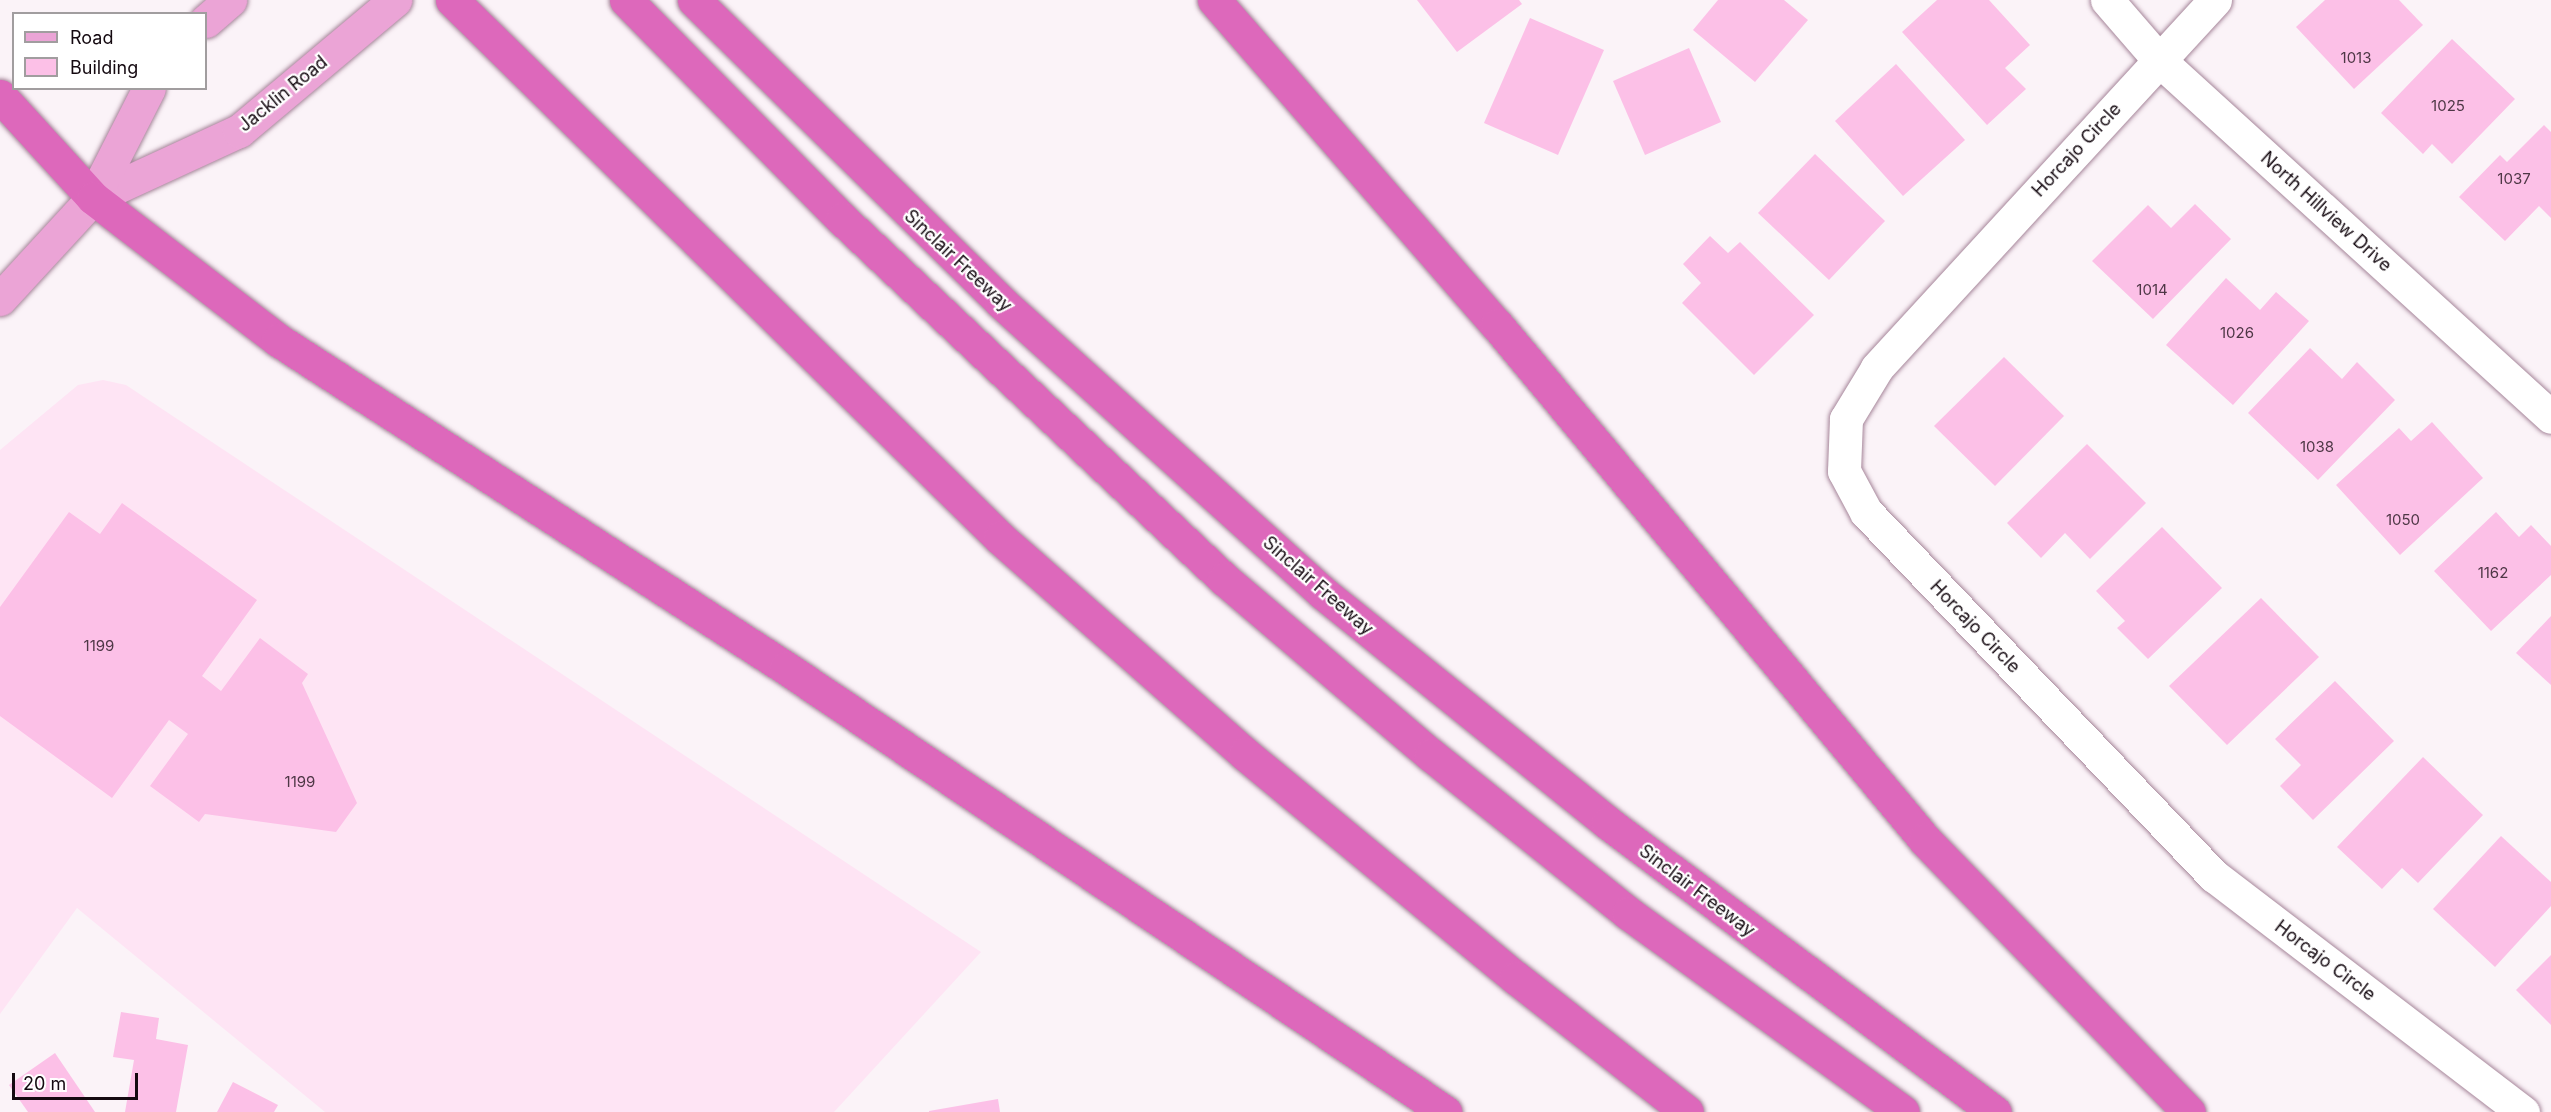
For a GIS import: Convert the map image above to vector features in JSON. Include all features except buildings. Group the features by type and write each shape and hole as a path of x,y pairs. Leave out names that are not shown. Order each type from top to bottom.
{"highway":[{"path":"452,0 498,48 1000,538 1245,754 1516,978 1687,1112"},
{"path":"626,0 842,219 1224,579 1431,755 1628,913 1903,1112"},
{"name":"Sinclair Freeway","path":"694,0 1001,302 1323,593 1608,823 1995,1112"},
{"path":"1214,0 1497,325 1925,840 2189,1112"},
{"path":"0,96 93,198 278,340 786,668 1444,1112"}],"main road":[{"path":"207,20 230,0"},
{"name":"Jacklin Road","path":"93,198 239,131 395,0"},
{"name":"Jacklin Road","path":"0,299 93,198 148,90"}],"street":[{"name":"North Hillview Drive","path":"2107,0 2159,60 2551,417"},
{"name":"Horcajo Circle","path":"2215,0 1877,368 1846,419 1844,471 1866,512 2214,876 2523,1112"}],"shaded area":[{"path":"103,380 126,385 981,952 834,1112 325,1112 77,908 0,1014 0,450 78,385"}]}
